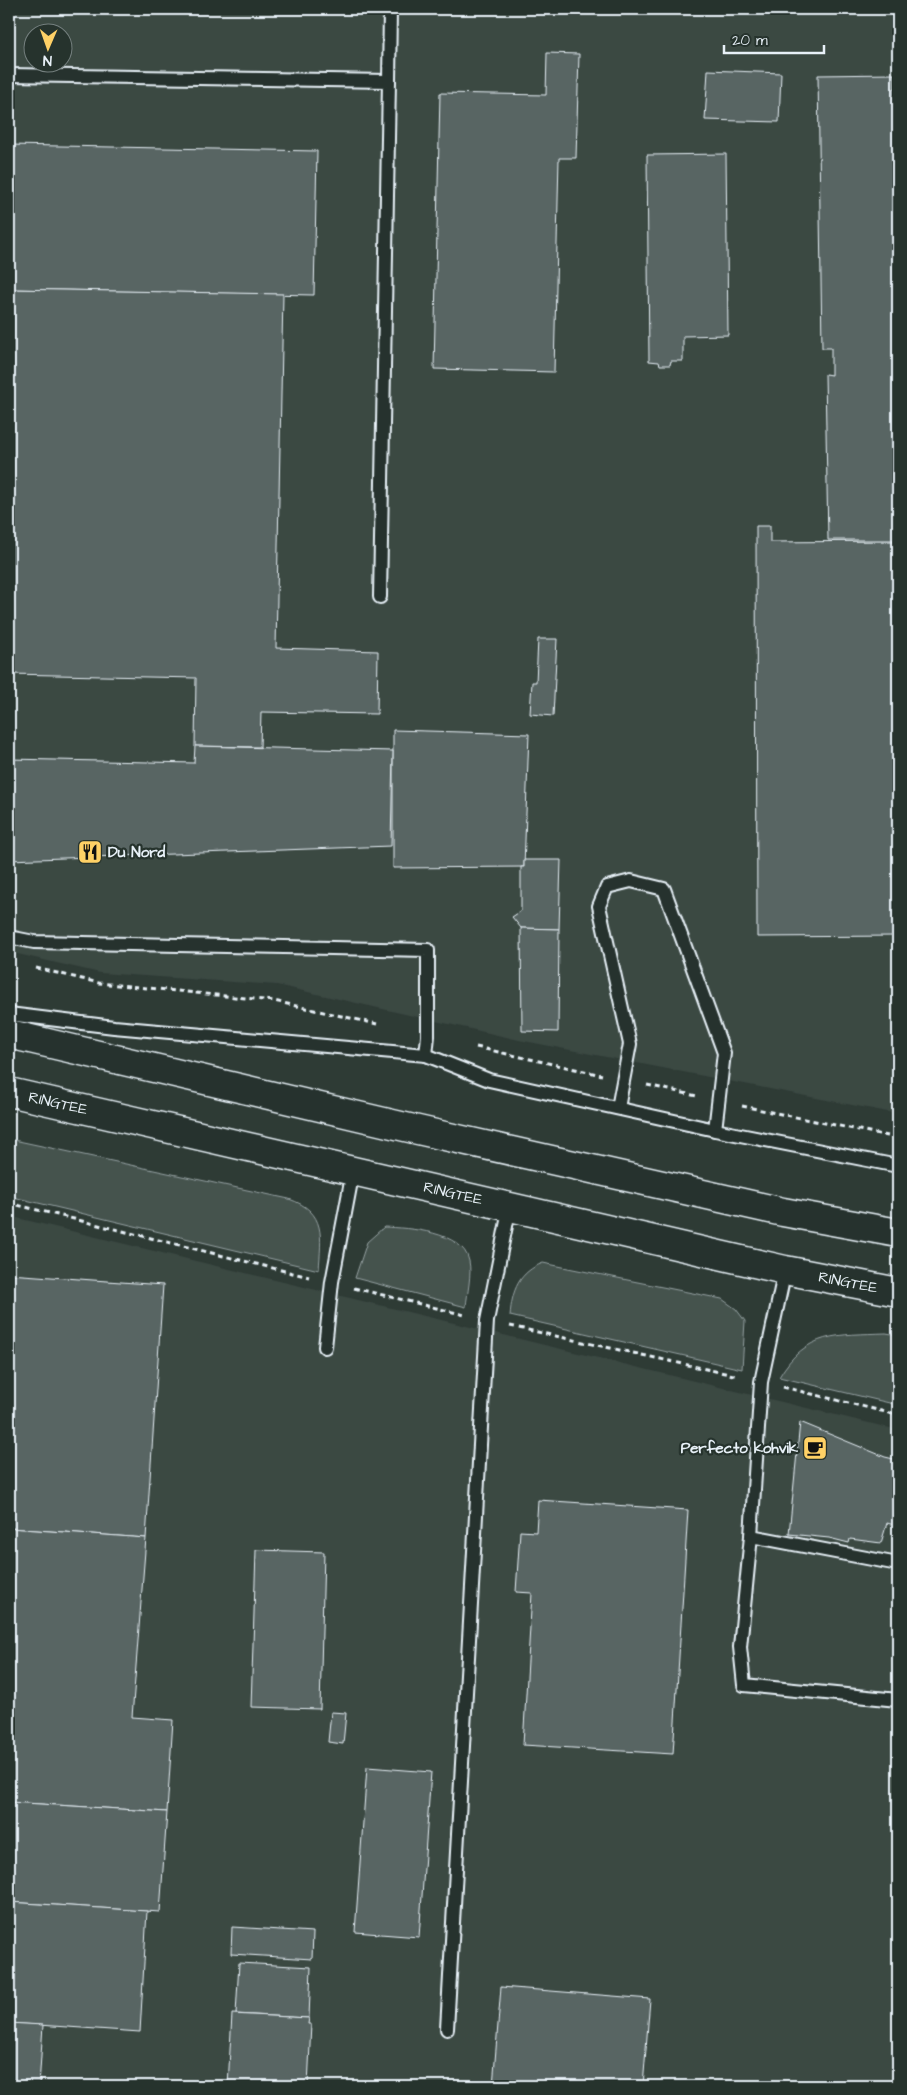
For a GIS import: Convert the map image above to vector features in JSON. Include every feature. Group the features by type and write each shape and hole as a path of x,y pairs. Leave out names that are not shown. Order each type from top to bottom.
{"main road":[{"path":"9,1034 427,1133 783,1212 898,1232"},
{"name":"RINGTEE","path":"9,1092 785,1270 898,1292"}],"lane":[{"path":"380,597 390,9"},
{"path":"9,74 389,81"},
{"path":"618,1108 630,1044 599,906 607,887 631,881 664,889 724,1053 715,1130"},
{"path":"9,937 34,942 428,950 428,1036 426,1054"},
{"path":"9,1014 114,1027 426,1054 489,1080 715,1130 898,1166"},
{"path":"325,1347 332,1282 353,1171"},
{"path":"447,2030 488,1320 510,1206"},
{"path":"785,1270 761,1382 751,1536 740,1647 744,1685 898,1700"},
{"path":"751,1536 898,1564"}],"path":[{"path":"9,1204 488,1320 898,1415"}],"shaded area":[{"path":"9,9 898,9 898,1114 519,1040 277,985 100,973 9,952"},
{"path":"9,1139 289,1199 301,1204 316,1218 319,1227 319,1270 9,1196"},
{"path":"9,1216 898,1430 898,2086 9,2086"},
{"path":"384,1227 420,1230 446,1237 457,1243 465,1251 469,1261 470,1272 466,1307 355,1278 367,1242"},
{"path":"543,1263 722,1299 736,1309 745,1321 742,1369 510,1316 518,1283 528,1271"},
{"path":"886,1333 898,1335 898,1405 779,1377 789,1362 812,1343 838,1336"}],"building":[{"path":"547,53 579,54 576,158 559,158 554,372 434,369 440,93 546,95"},
{"path":"708,70 781,73 779,122 705,120"},
{"path":"894,74 898,312 898,376 895,376 898,540 828,540 825,374 831,375 831,348 822,348 818,75"},
{"path":"9,145 317,151 314,295 9,289"},
{"path":"726,154 728,335 683,336 683,361 671,361 670,365 660,365 659,362 649,361 647,155"},
{"path":"9,289 283,294 276,648 378,651 377,714 261,712 260,747 195,746 196,678 9,674"},
{"path":"756,526 770,526 770,542 894,541 897,936 757,937"},
{"path":"538,639 557,639 553,716 530,714 532,682 536,682"},
{"path":"393,730 529,734 524,867 393,868"},
{"path":"195,746 393,751 391,846 9,860 9,759 194,763"},
{"path":"524,860 561,860 559,929 521,928 512,917 521,911 521,867 524,867"},
{"path":"521,928 559,929 558,1032 522,1031"},
{"path":"9,1274 163,1285 146,1538 9,1528"},
{"path":"800,1422 885,1457 898,1460 898,1526 887,1523 881,1543 850,1539 849,1543 829,1538 789,1534"},
{"path":"538,1500 688,1510 673,1754 523,1745 532,1593 516,1592 520,1531 536,1532"},
{"path":"9,1528 146,1538 132,1717 173,1720 167,1812 9,1802"},
{"path":"256,1550 324,1552 320,1709 251,1707"},
{"path":"331,1712 346,1713 343,1744 328,1742"},
{"path":"367,1767 431,1772 419,1937 355,1932"},
{"path":"9,1802 167,1812 160,1912 9,1902"},
{"path":"9,1902 147,1911 140,2032 9,2023"},
{"path":"232,1927 313,1932 312,1959 231,1954"},
{"path":"239,1963 311,1967 309,2018 236,2014"},
{"path":"501,1987 650,1999 643,2086 493,2086"},
{"path":"232,2014 309,2018 308,2024 311,2024 308,2086 228,2086"},
{"path":"9,2023 43,2025 39,2086 9,2086"}],"place":[{"name":"Du Nord","path":"90,852"},
{"name":"Perfecto kohvik","path":"815,1448"}]}
